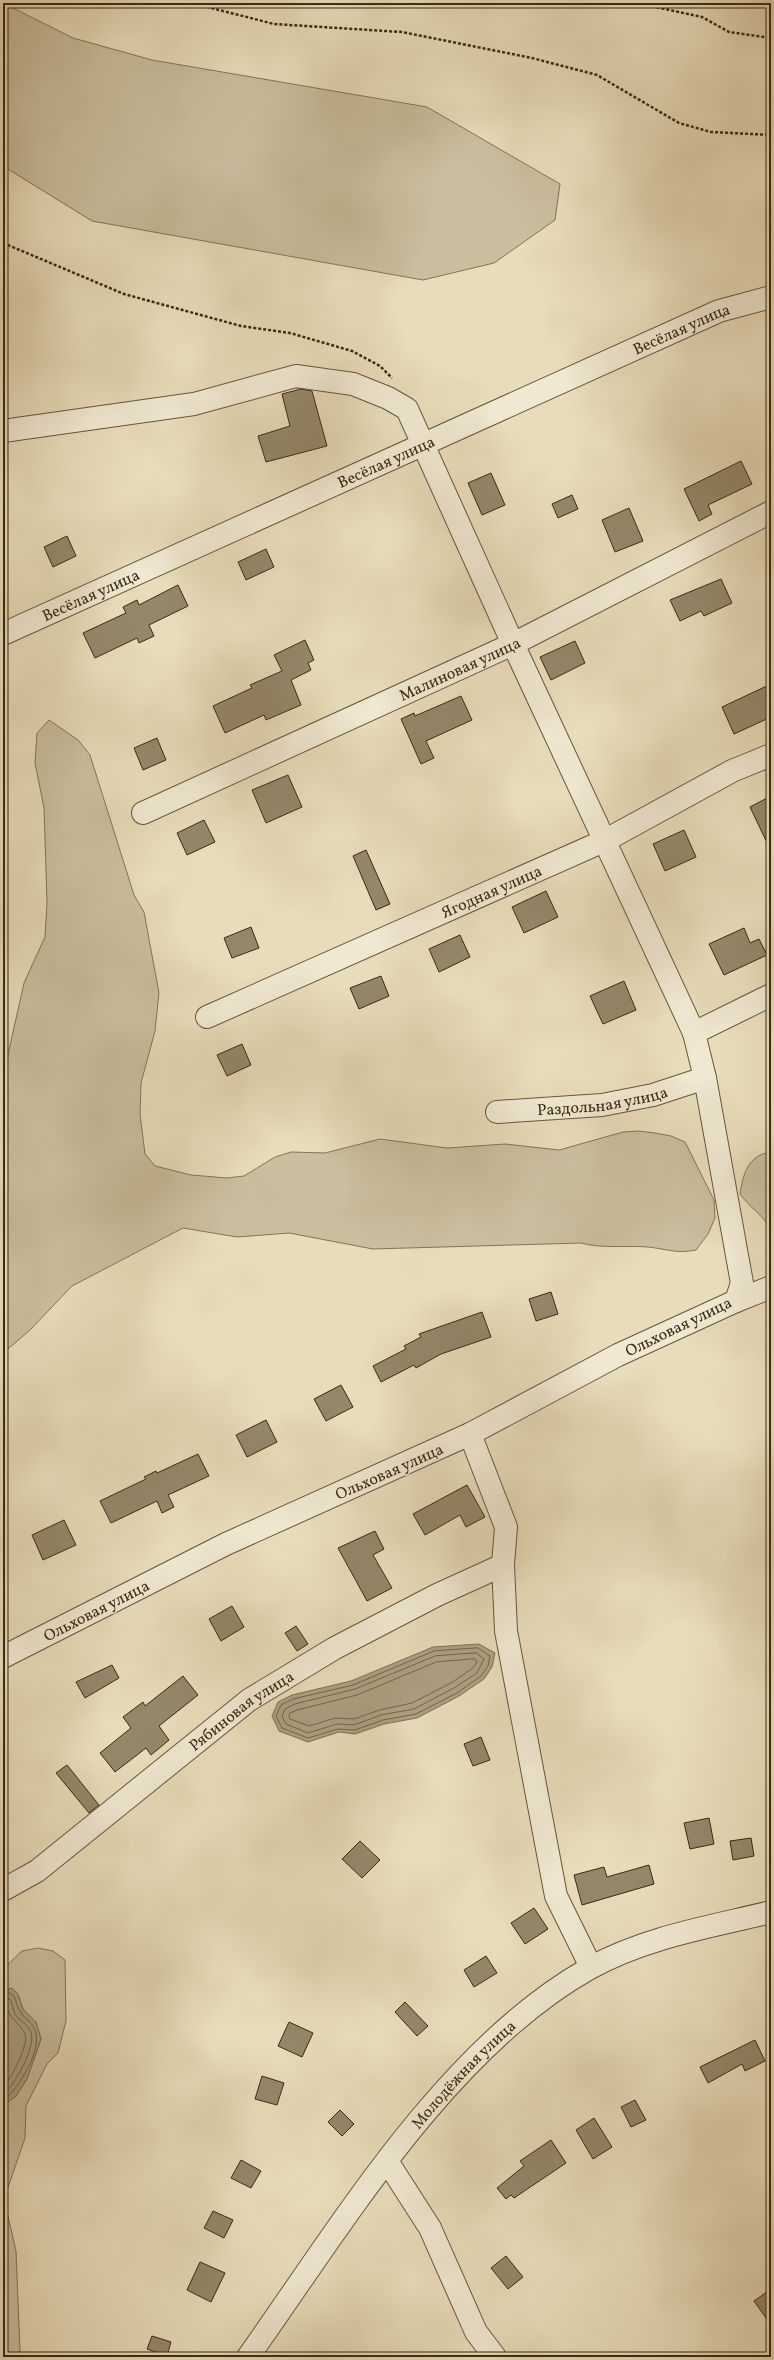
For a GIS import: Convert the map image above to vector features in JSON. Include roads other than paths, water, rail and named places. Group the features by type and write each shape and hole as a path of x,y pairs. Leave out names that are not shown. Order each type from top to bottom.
{"street":[{"name":"Весёлая улица","path":"3,634 719,310 771,297"},
{"name":"Ольховая улица","path":"3,431 194,404 296,376 353,384 388,398 407,409 513,644 606,840 694,1033 705,1078 740,1261 742,1283 736,1301 618,1355 470,1434 226,1544 3,1657"},
{"name":"Малиновая улица","path":"143,813 513,644 771,512"},
{"name":"Ягодная улица","path":"207,1017 606,840 732,771 771,754"},
{"path":"694,1033 771,995"},
{"name":"Раздольная улица","path":"497,1112 602,1105 653,1095 705,1078"},
{"path":"736,1301 771,1287"},
{"path":"470,1434 506,1527 503,1565 506,1631 556,1896 591,1967"},
{"name":"Рябиновая улица","path":"3,1890 37,1872 249,1700 334,1648 437,1595 503,1565"},
{"name":"Молодёжная улица","path":"248,2357 386,2161 444,2093 486,2049 527,2012 591,1967 639,1945 771,1912"},
{"path":"386,2161 430,2228 476,2332 495,2357"}],"water":[{"path":"479,1644 495,1653 492,1667 484,1679 459,1696 417,1718 384,1724 355,1734 339,1732 308,1742 279,1731 272,1716 278,1702 292,1695 351,1681 433,1647"},
{"path":"11,1988 18,1994 23,2009 36,2022 41,2039 27,2079 16,2096 3,2106 3,1991"}]}
